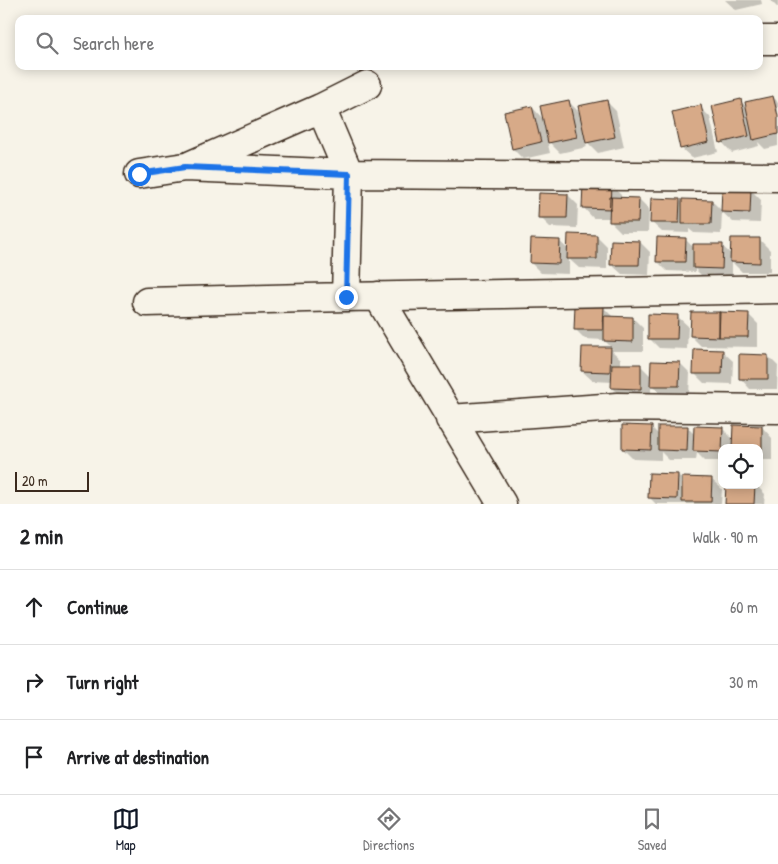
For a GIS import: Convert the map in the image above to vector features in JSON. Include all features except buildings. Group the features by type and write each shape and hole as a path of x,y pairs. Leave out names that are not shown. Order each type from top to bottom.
{"street":[{"path":"763,40 778,40"},
{"path":"185,167 321,108 367,85"},
{"path":"321,108 349,174 346,297"},
{"path":"139,174 185,167 349,174 778,177"},
{"path":"147,302 778,289"},
{"path":"378,296 502,504"},
{"path":"450,419 617,407 778,409"}],"route":[{"path":"139,174 185,167 349,174 346,297"}]}
